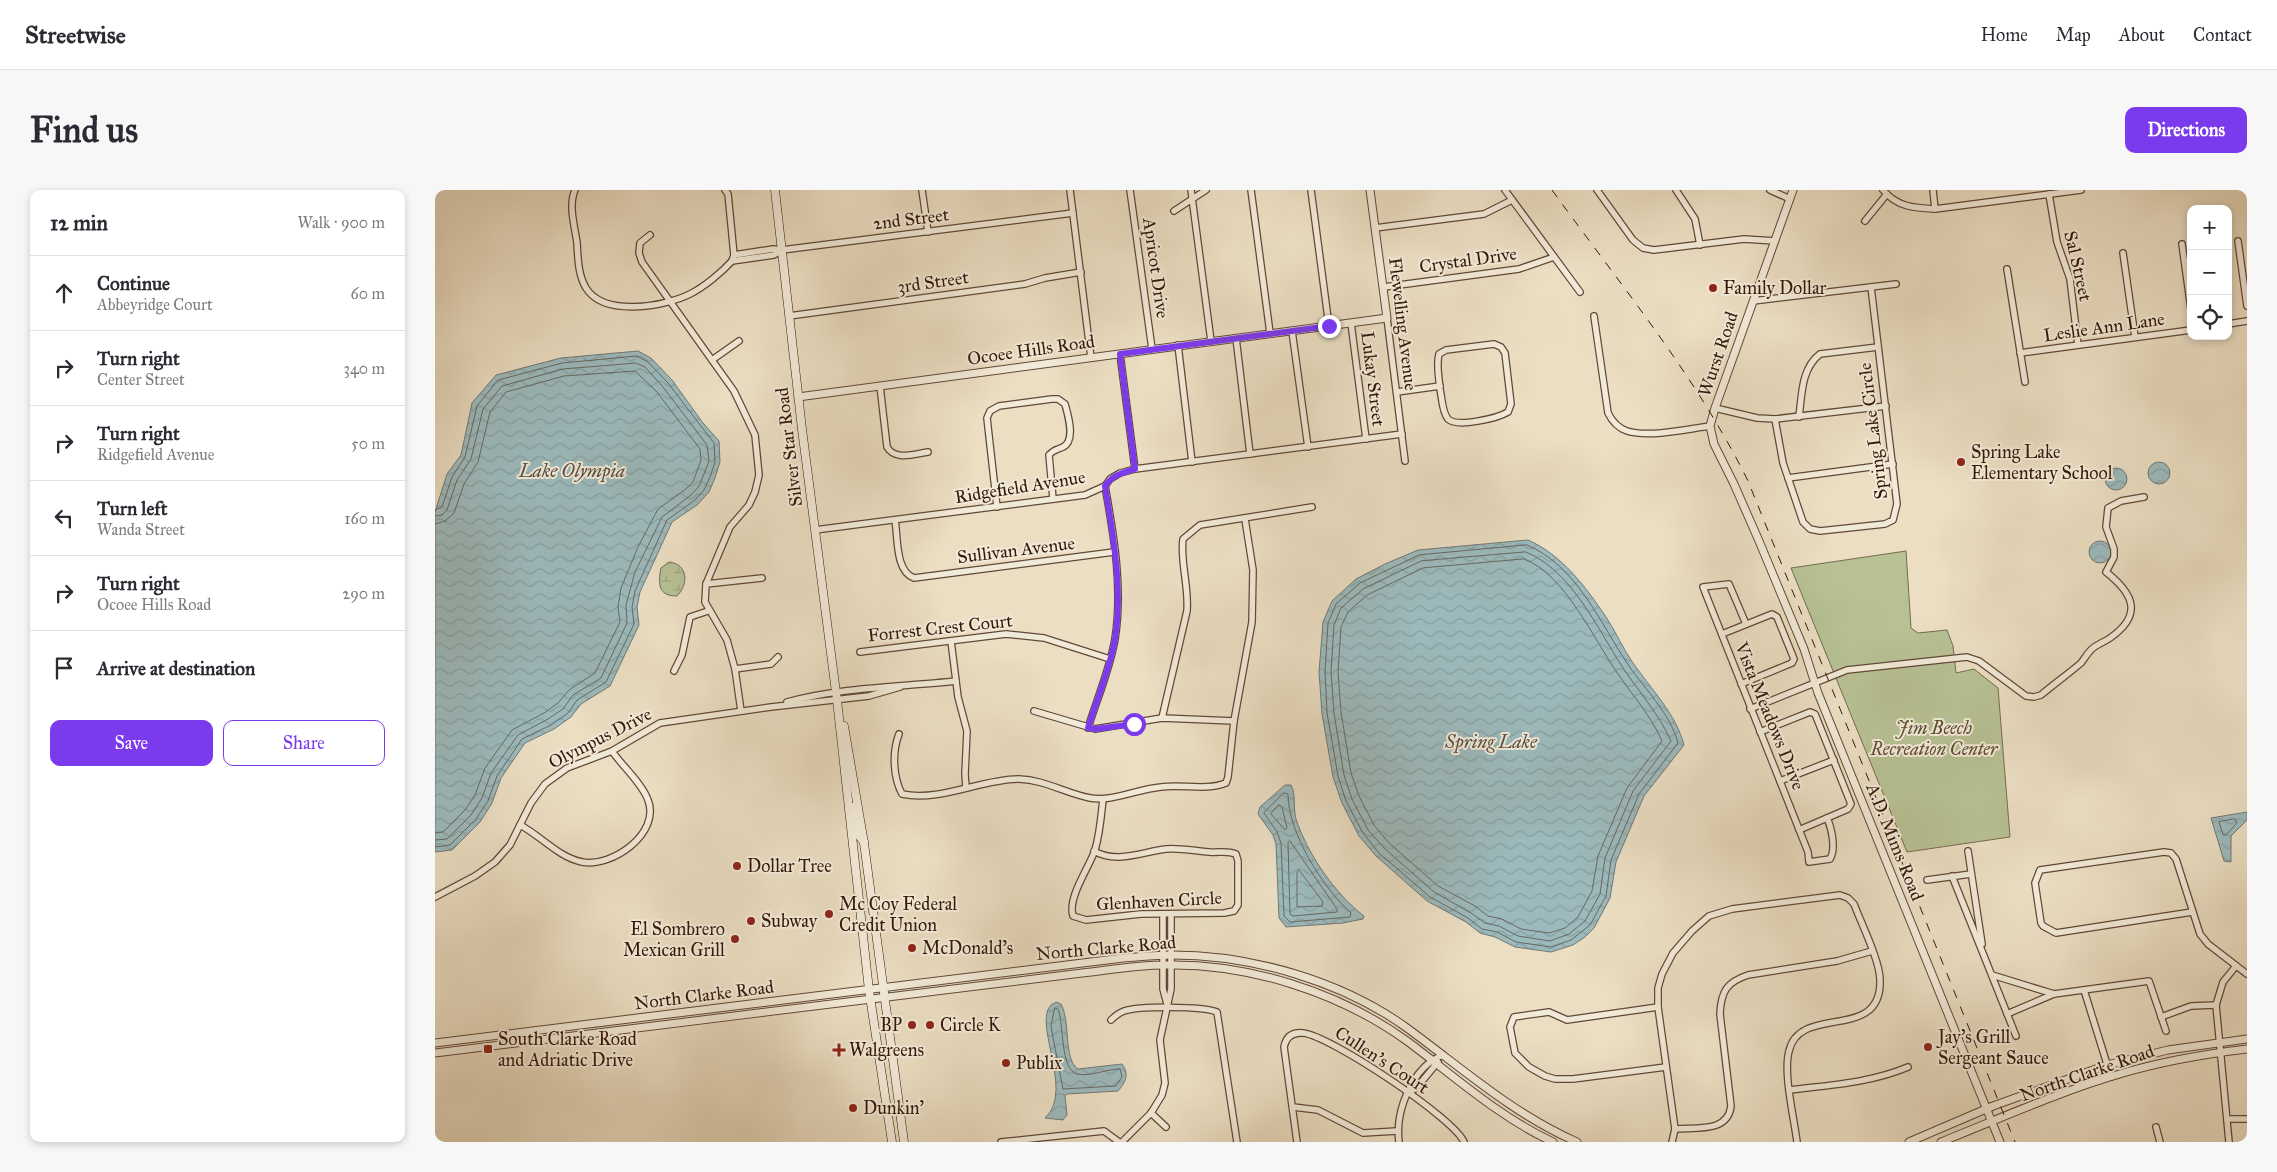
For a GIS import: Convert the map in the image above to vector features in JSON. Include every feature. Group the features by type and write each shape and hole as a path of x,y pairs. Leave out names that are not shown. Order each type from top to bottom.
{"main road":[{"name":"Silver Star Road","path":"775,190 798,396 837,696 870,1000 892,1142"},
{"name":"Silver Star Road","path":"837,696 849,748 864,842 904,1142"},
{"path":"845,776 851,793 857,833 864,842"},
{"path":"852,845 860,852 867,894 872,905"}],"street":[{"path":"575,190 572,207 573,216 581,274 587,289 596,299 608,305 625,307 669,302 692,293 733,258 728,201 725,190"},
{"path":"922,190 928,232"},
{"path":"1070,190 1091,358"},
{"name":"Apricot Drive","path":"1130,190 1152,349"},
{"path":"1191,190 1211,341"},
{"path":"1174,211 1206,190"},
{"path":"1251,190 1270,333"},
{"path":"1311,190 1329,326"},
{"name":"Flewelling Avenue","path":"1370,190 1405,461"},
{"path":"1505,190 1580,292"},
{"path":"1597,190 1633,240 1643,248 1654,250 1744,239 1775,241"},
{"path":"1676,190 1695,219 1700,245"},
{"path":"1770,190 1790,199"},
{"name":"Wurst Road","path":"1714,412 1793,190"},
{"path":"1933,190 1935,209"},
{"path":"1865,221 1885,192 1897,203 1913,208 1935,209 2081,190"},
{"name":"Sal Street","path":"2049,194 2057,242 2070,280 2077,345"},
{"path":"1375,228 1484,214 1512,200"},
{"name":"2nd Street","path":"733,258 773,249 782,250 1073,213"},
{"path":"650,235 640,243 639,253 641,262 734,391 755,435 759,475 755,492 749,505 730,526 720,545 705,584 705,602 708,610 727,640 735,669 741,711"},
{"path":"2238,241 2247,306"},
{"path":"2182,244 2189,295"},
{"path":"2123,253 2135,338"},
{"name":"Crystal Drive","path":"1384,287 1519,269 1554,257"},
{"path":"2007,269 2025,382"},
{"name":"3rd Street","path":"789,316 1025,284 1045,278 1081,272"},
{"path":"1753,301 1896,284"},
{"name":"Spring Lake Circle","path":"1775,419 1788,478 1803,522 1810,529 1820,531 1885,524 1893,520 1897,513 1893,464 1871,287"},
{"path":"1594,316 1608,413 1613,422 1627,431 1652,433 1710,426 1714,412 1775,419 1885,406"},
{"name":"Ocoee Hills Road","path":"798,396 1387,318"},
{"path":"2232,323 2247,321"},
{"name":"Lukay Street","path":"1351,323 1366,439"},
{"path":"1292,331 1308,447"},
{"name":"Leslie Ann Lane","path":"2020,353 2187,331"},
{"path":"1236,338 1250,454"},
{"path":"712,360 739,341"},
{"path":"1494,344 1505,353 1511,404 1508,412 1501,416 1457,424 1449,420 1445,414 1440,386 1437,362 1439,354 1446,350 1494,344"},
{"path":"1178,345 1192,462"},
{"path":"1799,417 1803,382 1813,360 1820,354 1879,347"},
{"path":"1120,354 1135,469"},
{"path":"879,386 887,447 890,453 897,456 928,452"},
{"path":"1397,392 1440,386"},
{"path":"997,507 987,418 990,411 999,406 1058,399 1065,404 1070,437 1069,443 1063,448 1055,449 1049,455 1048,462 1053,499"},
{"name":"A.D. Mims Road","path":"1710,426 1714,444 1759,541 2000,1142"},
{"name":"Ridgefield Avenue","path":"815,530 1085,495 1105,486 1110,479 1119,473 1135,469 1402,434"},
{"path":"1788,478 1893,464"},
{"path":"1088,728 1110,658 1118,609 1118,584 1105,486"},
{"path":"1751,708 1847,670 1967,657 1979,660 2026,696 2034,697 2041,695 2081,663 2091,649 2109,638 2130,619 2132,607 2128,594 2121,583 2106,572 2114,557 2114,549 2106,527 2106,515 2108,508 2114,503 2144,497"},
{"path":"1162,718 1187,612 1188,598 1182,548 1183,539 1200,525 1312,507"},
{"path":"899,734 894,749 898,787 902,794 912,796 966,788 999,780 1020,779 1041,782 1089,798 1103,799 1162,786 1217,786 1225,783 1229,777 1234,722 1252,622 1253,570 1245,519"},
{"name":"Sullivan Avenue","path":"895,520 902,568 907,575 914,578 1114,552"},
{"path":"705,584 762,578"},
{"name":"Vista Meadows Drive","path":"1746,624 1729,584 1703,587 1808,852 1809,862 1830,859 1833,854 1830,825 1827,818"},
{"path":"674,671 682,655 690,617 708,610"},
{"path":"1721,634 1772,614 1777,617 1794,659 1792,663 1741,684"},
{"name":"Forrest Crest Court","path":"860,652 1006,634 1044,638 1110,658"},
{"path":"951,641 955,681 967,731 966,788"},
{"path":"735,669 771,664 778,657"},
{"name":"Olympus Drive","path":"435,896 475,876 495,862 510,845 531,803 545,784 567,768 612,751 660,723 837,696 869,696 900,687 955,681"},
{"path":"1034,712 1088,728 1115,727 1162,718 1234,722"},
{"path":"1760,732 1810,712 1815,714 1834,760 1851,804 1848,809 1799,830"},
{"path":"520,825 535,833 565,857 583,862 613,859 625,852 645,829 651,810 643,790 612,751"},
{"path":"1780,781 1834,760"},
{"name":"Glenhaven Circle","path":"1094,851 1103,856 1115,858 1173,849 1210,852 1228,851 1236,854 1238,861 1238,905 1234,911 1224,914 1141,914 1086,920 1073,916 1072,903 1094,851 1101,827 1103,799"},
{"path":"1968,851 1983,953"},
{"path":"2192,912 2056,933 2043,926 2041,922 2035,883 2040,870 2164,852 2171,853 2176,859 2200,934 2208,944 2247,974"},
{"path":"1927,880 1971,874"},
{"path":"1952,876 2016,1036"},
{"path":"1672,1142 1675,1129 1657,988 1673,953 1691,931 1709,916 1732,909 1832,895 1849,898 1854,904 1880,978 1879,993 1873,1006 1863,1015 1849,1020 1817,1024 1804,1029 1794,1039 1789,1050 1787,1066 1797,1142"},
{"path":"1163,914 1167,955"},
{"path":"1001,1142 1104,1131 1121,1142 1151,1113 1162,1095 1165,1083 1160,1040 1171,989 1167,955 1171,914"},
{"path":"1675,1129 1716,1126 1724,1123 1730,1115 1731,1106 1720,1014 1721,1000 1734,980 1748,975 1852,958 1871,951"},
{"name":"North Clarke Road","path":"435,1043 1123,958 1167,955 1218,958 1288,972 1323,985 1381,1012 1443,1055 1500,1099 1535,1121 1577,1142"},
{"path":"1167,965 1163,989 1168,1008"},
{"name":"North Clarke Road","path":"435,1053 1167,965 1247,973 1322,995 1375,1021 1523,1125 1553,1142"},
{"path":"2229,1142 2229,1119 2216,1005 2223,982 2236,966"},
{"path":"1992,975 2054,994"},
{"path":"2007,1014 2054,994 2149,981 2166,1031"},
{"path":"1163,989 1171,989"},
{"path":"2084,990 2111,1077"},
{"path":"750,1004 751,1014"},
{"path":"2161,1017 2191,1006 2216,1005"},
{"path":"1658,1007 1567,1020 1549,1012 1520,1015 1514,1017 1511,1022 1511,1035 1513,1046 1519,1059 1536,1072 1555,1079 1573,1079 1666,1067"},
{"path":"1111,1020 1125,1010 1168,1008 1207,1009 1217,1012 1237,1142"},
{"name":"Cullen's Court","path":"1297,1142 1284,1048 1285,1041 1293,1034 1301,1032 1335,1045 1409,1093 1456,1130 1464,1142"},
{"path":"502,1045 503,1034"},
{"name":"North Clarke Road","path":"1909,1142 1987,1108 2107,1065 2167,1050 2247,1039"},
{"name":"North Clarke Road","path":"1941,1142 2068,1091 2111,1077 2159,1063 2247,1049"},
{"path":"1399,1142 1397,1131 1399,1118 1413,1082 1443,1055"},
{"path":"1790,1090 1867,1080 1908,1067"},
{"path":"1293,1107 1318,1110 1363,1133 1397,1131"},
{"path":"1151,1113 1166,1127"},
{"path":"2229,1119 2247,1118"},
{"path":"2156,1128 2160,1142"}],"green space":[{"name":"Jim Beech Recreation Center","path":"1906,551 1911,628 1918,633 1947,630 1953,646 1956,673 1974,669 1998,688 2010,837 1907,852 1791,568"},
{"path":"669,562 680,566 685,575 683,586 677,596 666,594 660,584 661,568"}],"water":[{"name":"Lake Olympia","path":"638,351 651,358 672,380 703,423 719,441 720,462 715,478 709,492 697,505 672,522 640,592 637,607 639,625 610,686 581,704 571,717 554,729 525,743 501,778 492,803 480,822 452,850 435,852 435,512 447,474 461,455 472,403 496,375 561,358"},
{"path":"2155,462 2163,462 2170,469 2170,477 2163,484 2155,484 2148,477 2148,469"},
{"path":"2112,468 2120,468 2127,475 2127,483 2120,490 2112,490 2105,483 2105,475"},
{"name":"Spring Lake","path":"1528,540 1552,554 1572,572 1590,594 1610,623 1629,658 1669,712 1684,745 1644,796 1616,862 1610,898 1594,928 1573,945 1551,952 1515,947 1495,937 1480,933 1466,922 1427,901 1376,856 1359,836 1342,803 1333,777 1322,714 1319,672 1323,622 1332,601 1356,579 1418,550"},
{"path":"2096,541 2104,541 2111,548 2111,556 2104,563 2096,563 2089,556 2089,548"},
{"path":"1285,785 1291,785 1293,788 1296,819 1315,859 1333,885 1364,916 1363,919 1343,923 1286,927 1279,918 1276,844 1273,835 1258,814 1260,807"},
{"path":"2247,812 2247,820 2231,836 2231,862 2224,861 2211,818"},
{"path":"1056,1002 1061,1004 1064,1012 1070,1057 1078,1069 1122,1064 1126,1071 1123,1085 1118,1091 1067,1094 1065,1096 1067,1115 1063,1120 1045,1118 1053,1105 1056,1090 1055,1072 1046,1021 1048,1009"}],"railway":[{"path":"1552,190 1681,368 1728,442 1748,481 2015,1142"}],"place":[{"name":"Family Dollar","path":"1713,288"},
{"name":"Spring Lake Elementary School","path":"1961,462"},
{"name":"Dollar Tree","path":"737,866"},
{"name":"Mc Coy Federal Credit Union","path":"829,914"},
{"name":"Subway","path":"751,921"},
{"name":"El Sombrero Mexican Grill","path":"735,939"},
{"name":"McDonald's","path":"912,948"},
{"name":"BP","path":"912,1025"},
{"name":"Circle K","path":"930,1025"},
{"name":"Jay's Grill Sergeant Sauce","path":"1928,1047"},
{"name":"South Clarke Road and Adriatic Drive","path":"488,1049"},
{"name":"Walgreens","path":"839,1050"},
{"name":"Publix","path":"1006,1063"},
{"name":"Dunkin'","path":"853,1108"}],"route":[{"path":"1134,724 1095,729 1088,728 1110,658 1118,609 1118,584 1105,486 1110,479 1119,473 1135,469 1120,354 1329,326"}]}
